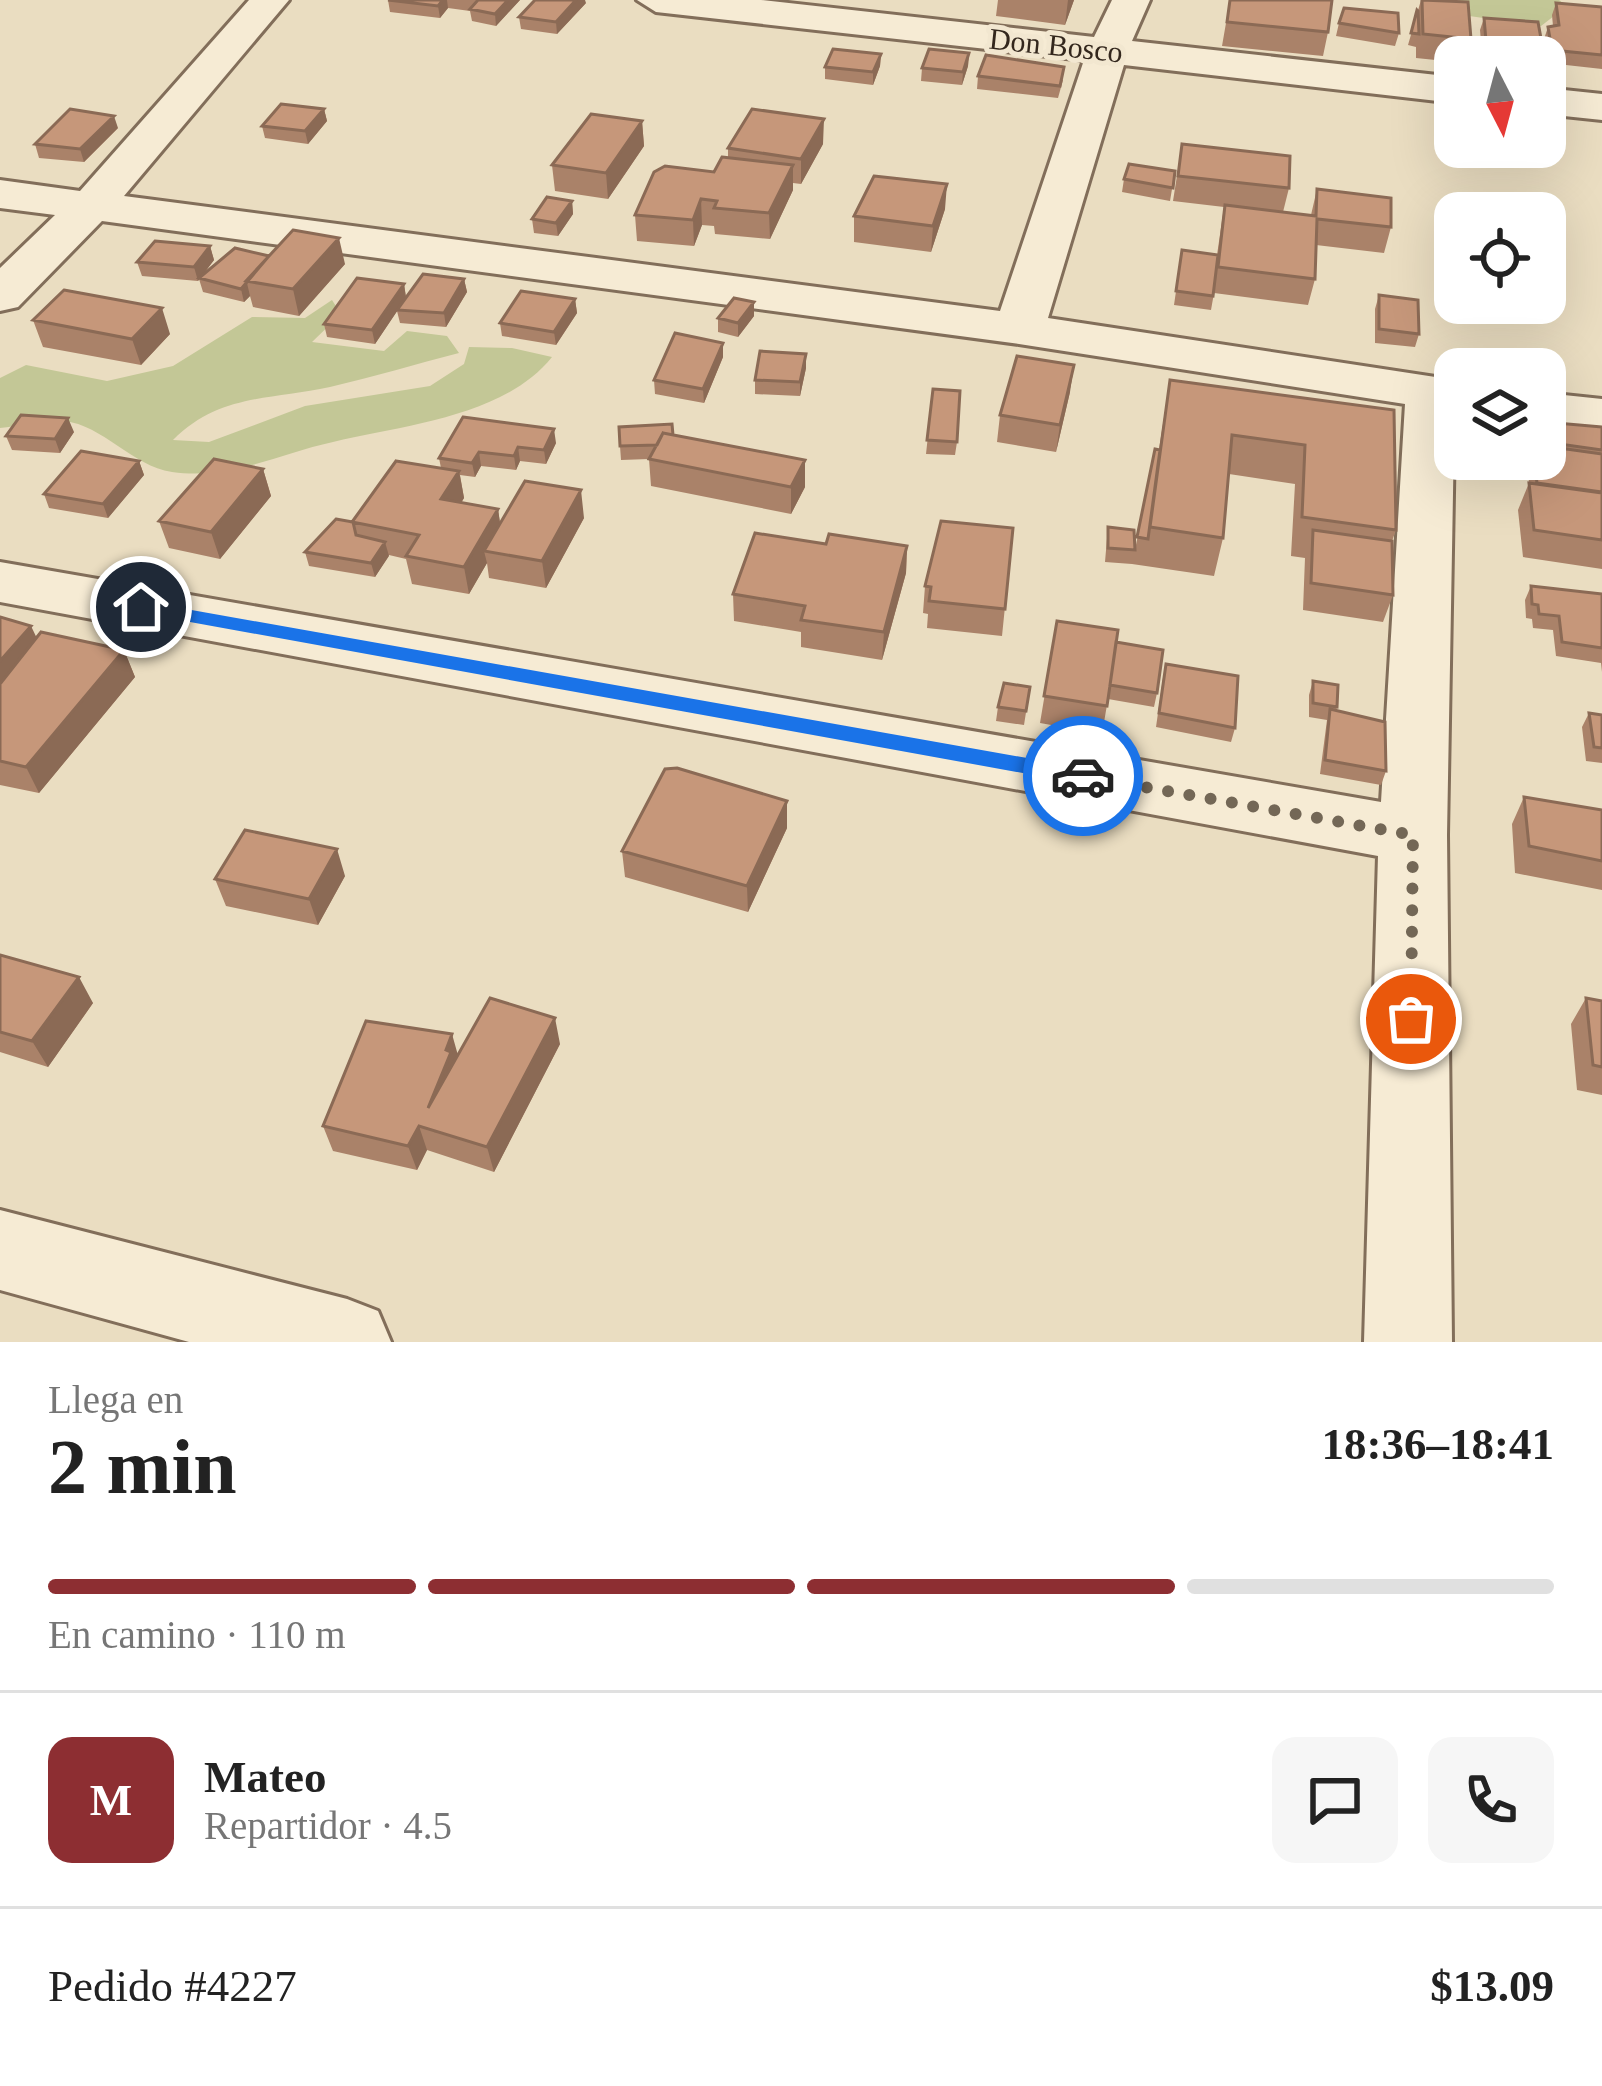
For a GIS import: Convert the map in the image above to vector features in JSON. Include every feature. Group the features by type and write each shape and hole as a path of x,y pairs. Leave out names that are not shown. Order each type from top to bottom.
{"street":[{"path":"0,296 92,205 270,0"},
{"name":"Don Bosco","path":"656,0 1434,89"},
{"path":"1019,329 1108,50 1131,0"},
{"path":"1566,103 1602,107"},
{"path":"0,194 1019,329 1434,393"},
{"path":"1566,412 1602,416"},
{"path":"1408,1342 1413,835 1438,480"},
{"path":"0,582 1413,835"},
{"path":"0,1250 347,1342"}],"green space":[{"path":"1459,0 1559,0 1567,6 1541,26 1448,13"},
{"path":"332,300 341,314 312,342 384,351 407,331 447,336 459,353 330,387 227,406 190,425 173,440 209,442 305,406 430,386 464,364 469,347 512,348 552,357 508,393 451,416 215,472 157,468 92,430 64,421 0,428 0,378 26,365 107,381 173,366 252,317 305,318"}],"building":[{"path":"388,0 443,0 438,6"},
{"path":"478,0 508,0 495,14 470,9"},
{"path":"535,0 576,0 556,22 519,17"},
{"path":"1230,0 1332,0 1328,32 1227,22"},
{"path":"1422,0 1468,2 1471,36 1423,34"},
{"path":"1556,3 1602,7 1602,55 1566,51 1566,36 1550,36 1548,27 1559,25"},
{"path":"1344,8 1398,13 1399,33 1339,23"},
{"path":"1418,11 1419,34 1411,33"},
{"path":"1484,18 1538,22 1541,36 1486,36"},
{"path":"833,49 881,54 873,72 825,67"},
{"path":"929,49 969,53 963,72 922,68"},
{"path":"986,55 1064,67 1060,86 978,76"},
{"path":"281,104 324,109 305,131 262,126"},
{"path":"70,109 114,116 80,149 35,144"},
{"path":"752,109 824,119 801,159 728,148"},
{"path":"591,114 642,121 606,173 552,165"},
{"path":"1182,144 1290,156 1289,188 1178,176"},
{"path":"722,157 793,165 769,213 714,208 717,201 701,199 693,220 635,215 654,172 665,166 714,172"},
{"path":"1129,164 1175,171 1173,188 1124,179"},
{"path":"874,176 947,184 933,226 854,216"},
{"path":"1317,189 1391,198 1391,227 1317,219 1315,279 1218,267 1225,205 1316,216"},
{"path":"547,197 572,201 556,223 532,219"},
{"path":"293,230 339,238 293,289 246,281"},
{"path":"155,241 210,246 194,267 137,262"},
{"path":"235,248 269,256 241,289 199,278"},
{"path":"1182,250 1218,255 1213,296 1176,291"},
{"path":"423,274 464,279 444,313 397,310"},
{"path":"357,278 404,284 372,330 324,324"},
{"path":"64,290 162,308 132,339 33,320"},
{"path":"521,291 575,299 554,332 500,323"},
{"path":"1379,295 1418,300 1419,334 1379,329"},
{"path":"734,298 754,302 738,323 718,318"},
{"path":"675,333 723,343 703,389 654,380"},
{"path":"760,351 806,354 800,382 755,380"},
{"path":"1017,356 1074,365 1060,425 1000,415"},
{"path":"1170,380 1394,410 1396,530 1302,517 1305,445 1232,435 1223,538 1150,527"},
{"path":"933,389 960,391 957,442 927,440"},
{"path":"21,415 68,418 55,439 6,436"},
{"path":"463,417 554,429 544,450 518,447 514,456 479,452 472,463 439,458"},
{"path":"672,424 673,435 663,433 657,445 620,446 619,427"},
{"path":"1566,424 1602,427 1602,450 1566,445"},
{"path":"663,433 805,460 791,487 649,459"},
{"path":"1155,449 1160,450 1148,539 1137,537"},
{"path":"1566,449 1602,454 1602,492 1537,483 1566,480"},
{"path":"81,451 139,461 103,504 44,494"},
{"path":"214,459 263,469 211,532 159,521"},
{"path":"396,461 459,471 441,499 498,509 464,567 406,556 419,535 352,522"},
{"path":"525,481 581,490 542,561 484,551"},
{"path":"1529,483 1602,493 1602,540 1534,530"},
{"path":"336,519 353,522 356,535 385,542 371,563 305,552"},
{"path":"941,521 1013,528 1005,609 929,601 931,587 925,586"},
{"path":"1108,527 1134,530 1135,550 1108,548"},
{"path":"1313,530 1392,541 1393,595 1311,583"},
{"path":"755,533 826,544 829,534 907,546 884,632 801,620 805,606 733,594"},
{"path":"1531,586 1602,594 1602,648 1562,642 1559,616 1539,614 1538,605 1532,604"},
{"path":"0,617 31,626 0,661"},
{"path":"1057,621 1118,630 1107,706 1044,696"},
{"path":"41,632 124,650 26,767 0,761 0,684"},
{"path":"1116,642 1163,650 1157,693 1110,685"},
{"path":"1166,664 1238,676 1235,728 1159,713"},
{"path":"1313,681 1338,685 1337,707 1313,703"},
{"path":"1004,683 1030,687 1026,711 998,707"},
{"path":"1330,709 1385,722 1386,771 1325,760"},
{"path":"1589,713 1602,715 1602,748 1594,747"},
{"path":"677,768 787,801 747,886 622,851 665,769"},
{"path":"1524,797 1602,810 1602,861 1529,846"},
{"path":"245,830 337,849 309,899 215,879"},
{"path":"0,955 79,977 32,1041 0,1032"},
{"path":"490,998 555,1018 487,1147 419,1126 408,1146 323,1126 366,1021 452,1034 446,1050 451,1052 428,1108"},
{"path":"1586,998 1602,1001 1602,1067 1593,1065"}],"way so far":[{"path":"1083,776 1413,835 1411,1019"}],"route":[{"path":"141,607 1083,776"}]}
